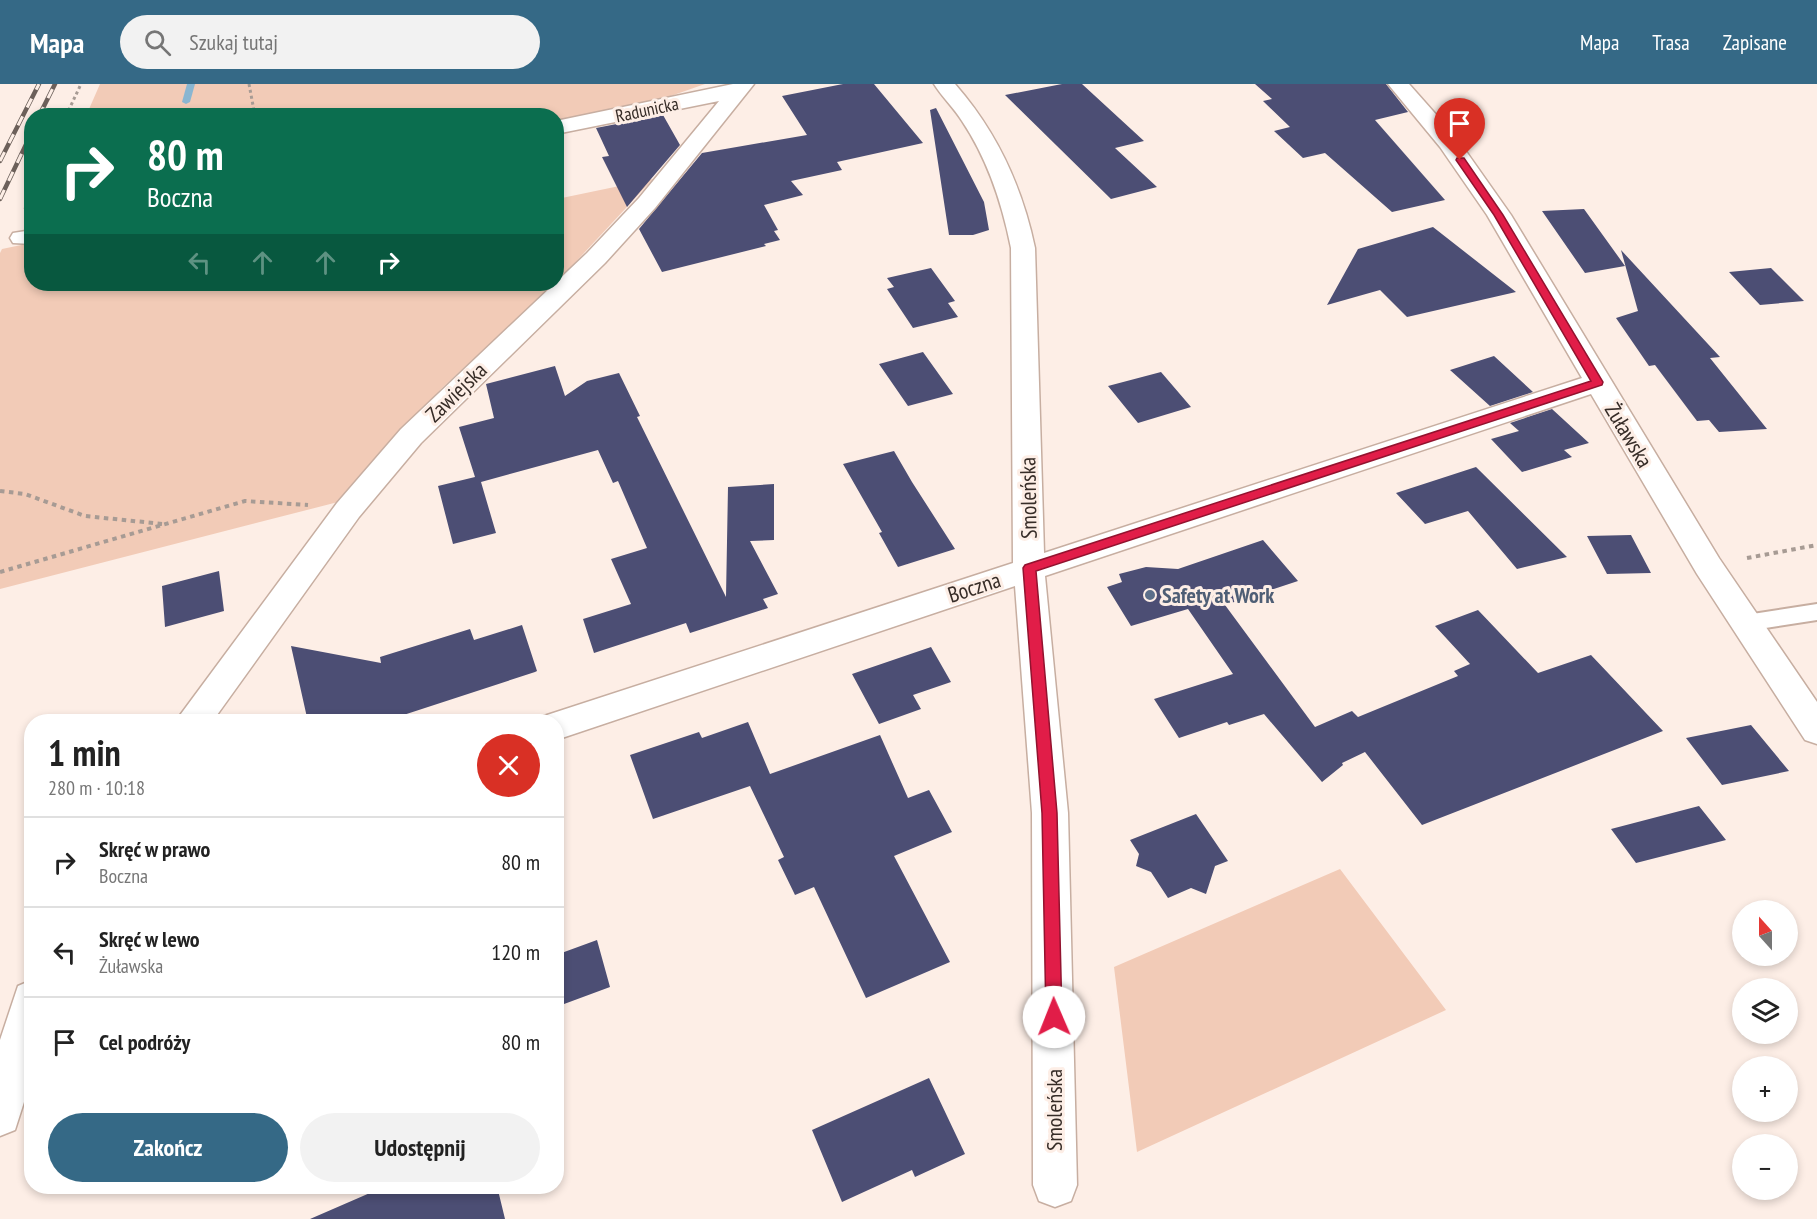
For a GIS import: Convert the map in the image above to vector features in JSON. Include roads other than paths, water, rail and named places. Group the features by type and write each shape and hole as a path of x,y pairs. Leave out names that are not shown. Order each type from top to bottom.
{"street":[{"name":"Smoleńska","path":"944,84 968,111 991,151 1018,216 1023,252 1029,568 1050,813 1055,1185"},
{"name":"Żuławska","path":"1398,84 1448,142 1498,215 1708,566 1817,730"},
{"name":"Radunicka","path":"564,126 740,88"},
{"name":"Zawiejska","path":"564,289 647,203 740,88"},
{"name":"Zawiejska","path":"198,714 348,510 411,436 562,291"},
{"name":"Boczna","path":"564,723 1598,382"},
{"path":"0,1115 24,1026"}],"lane":[{"path":"1746,623 1817,612"}],"waterway":[{"path":"186,102 191,84"}],"railway":[{"path":"27,108 39,84"},
{"path":"43,108 55,84"},
{"path":"0,161 24,114"},
{"path":"0,199 24,149"}],"place":[{"name":"Safety at Work","path":"1150,595"}]}
